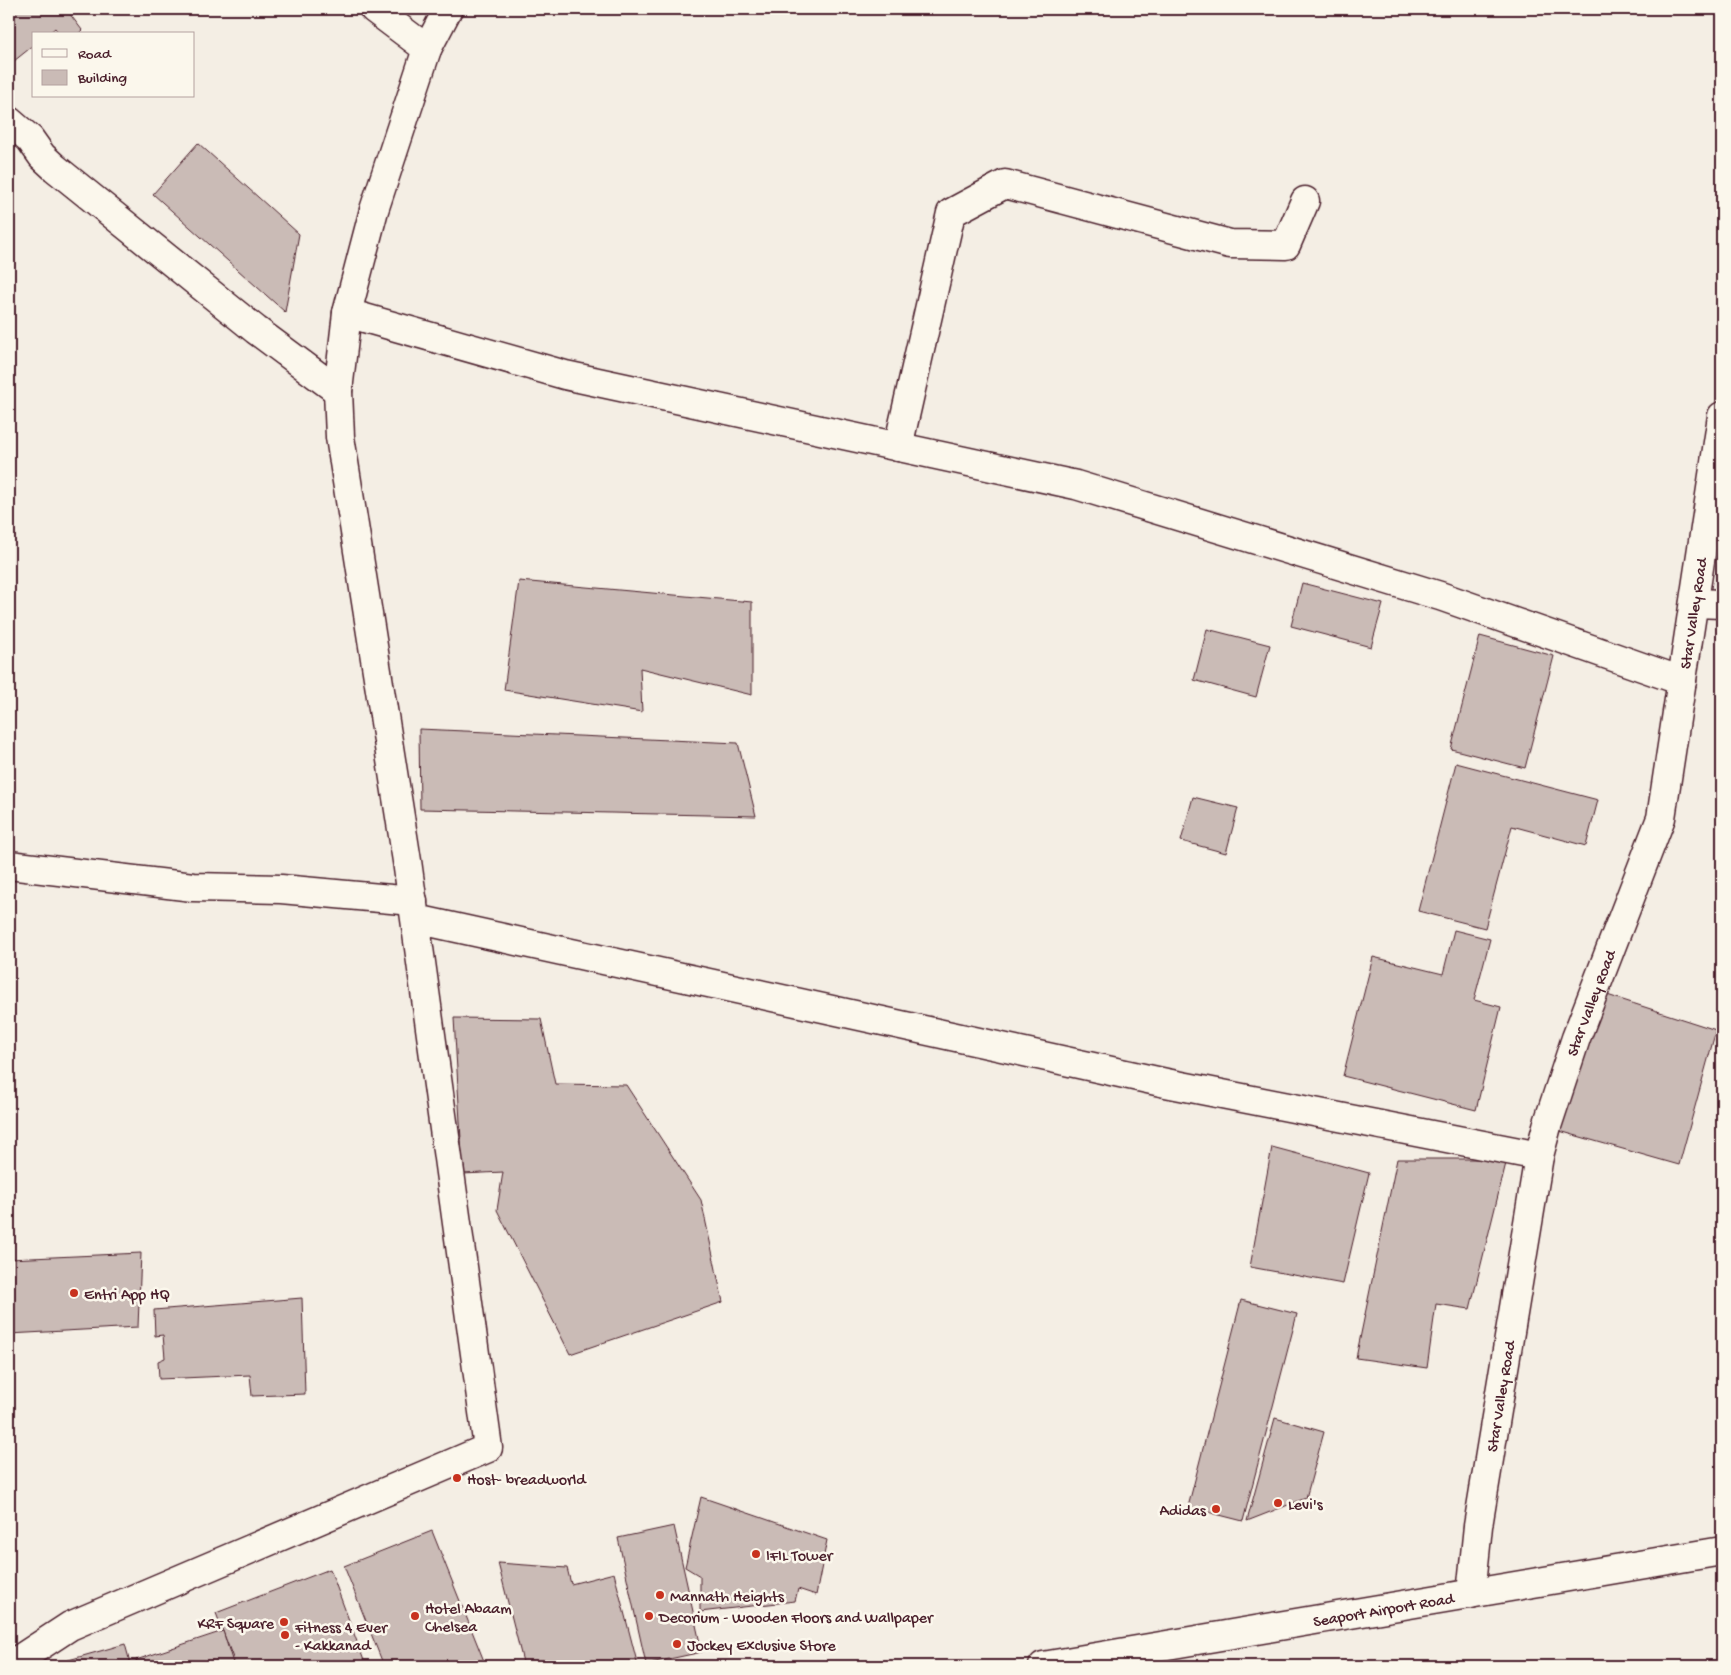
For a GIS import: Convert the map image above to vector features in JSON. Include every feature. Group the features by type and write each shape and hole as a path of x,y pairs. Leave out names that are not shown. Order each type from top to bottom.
{"street":[{"path":"374,9 428,49"},
{"path":"9,1666 70,1626 488,1448 414,910 340,437 338,391 347,313 374,210 428,49 448,9"},
{"path":"9,121 30,138 42,156 63,174 256,330 338,391"},
{"path":"898,447 951,213 1005,184 1230,244 1286,245 1305,201"},
{"path":"347,313 564,375 1085,488 1440,596 1682,681"},
{"name":"Star Valley Road","path":"1471,1594 1478,1526 1539,1156 1576,1038 1661,818 1722,416"},
{"path":"1694,602 1722,604"},
{"path":"9,865 194,887 281,890 414,910 1166,1082 1539,1156"},
{"name":"Seaport Airport Road","path":"1043,1666 1722,1551"}],"building":[{"path":"9,9 66,9 82,30 80,32 58,32 55,28 50,32 32,32 32,47 9,65"},
{"path":"198,143 299,234 285,312 153,194"},
{"path":"519,581 752,602 752,695 640,668 642,712 504,690"},
{"path":"1302,583 1383,604 1371,647 1291,626"},
{"path":"1207,629 1270,645 1256,697 1194,680"},
{"path":"1480,636 1554,656 1525,768 1451,749"},
{"path":"419,729 738,743 756,816 420,809"},
{"path":"1456,763 1598,800 1586,846 1512,826 1485,928 1418,911"},
{"path":"1193,797 1238,808 1226,853 1181,841"},
{"path":"1454,930 1490,939 1474,1000 1501,1007 1476,1110 1343,1076 1373,957 1443,974"},
{"path":"1601,993 1716,1030 1679,1165 1556,1130"},
{"path":"454,1018 541,1019 555,1084 626,1085 701,1200 723,1302 570,1354 497,1210 503,1172 463,1174"},
{"path":"1272,1147 1369,1173 1343,1284 1250,1267"},
{"path":"1397,1159 1507,1159 1470,1309 1436,1304 1427,1368 1356,1358"},
{"name":"Entri App HQ","path":"141,1253 138,1327 9,1334 9,1259"},
{"path":"302,1298 305,1394 252,1396 250,1375 159,1379 158,1361 165,1358 163,1335 155,1336 154,1310"},
{"path":"1241,1300 1297,1314 1243,1521 1188,1507"},
{"path":"1275,1418 1324,1432 1306,1498 1247,1521"},
{"name":"IFIL Tower","path":"701,1497 827,1540 816,1595 798,1589 795,1601 700,1612 700,1576 685,1567"},
{"name":"Mannath Heights","path":"674,1526 702,1652 646,1664 618,1538"},
{"name":"Hotel Abaam Chelsea","path":"432,1531 486,1666 384,1666 344,1566"},
{"path":"498,1563 567,1568 571,1584 614,1573 638,1666 524,1666"},
{"name":"KRF Square","path":"330,1569 366,1666 236,1666 216,1613"},
{"path":"223,1631 234,1666 138,1666 136,1660"},
{"path":"125,1644 131,1666 59,1666 58,1663"}],"place":[{"name":"Entri App HQ","path":"74,1293"},
{"name":"Host- breadworld","path":"457,1478"},
{"name":"Levi's","path":"1278,1503"},
{"name":"Adidas","path":"1216,1509"},
{"name":"IFIL Tower","path":"756,1554"},
{"name":"Mannath Heights","path":"660,1595"},
{"name":"Hotel Abaam Chelsea","path":"415,1616"},
{"name":"Decorium - Wooden Floors and Wallpaper","path":"649,1616"},
{"name":"KRF Square","path":"284,1622"},
{"name":"Fitness 4 Ever - Kakkanad","path":"285,1635"},
{"name":"Jockey Exclusive Store","path":"677,1644"}]}
